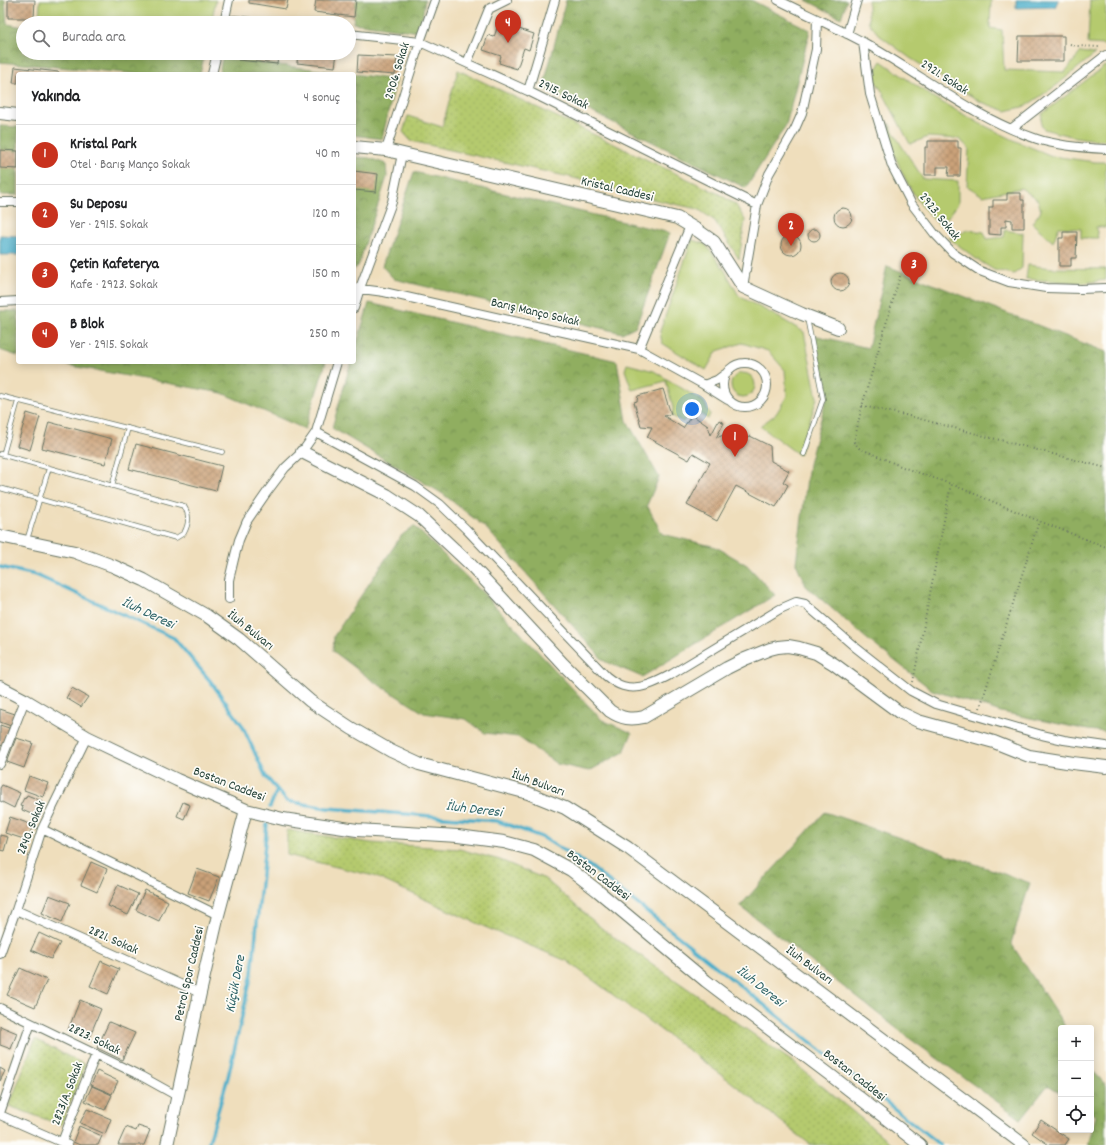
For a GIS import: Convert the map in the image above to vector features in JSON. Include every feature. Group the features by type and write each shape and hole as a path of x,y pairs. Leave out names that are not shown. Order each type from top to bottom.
{"street":[{"path":"225,16 230,0"},
{"name":"2906. Sokak","path":"386,150 420,42 435,0"},
{"path":"467,63 489,9 507,0"},
{"path":"528,92 555,0"},
{"name":"2921. Sokak","path":"778,0 862,42 925,79 968,107 1011,129 1038,139 1063,145 1106,149"},
{"path":"847,34 857,0"},
{"path":"816,19 816,49 802,113 795,129 769,174 757,205 743,287 807,316 838,328"},
{"name":"2915. Sokak","path":"356,35 420,42 528,92 757,205"},
{"name":"2923. Sokak","path":"862,42 870,94 892,166 911,203 934,233 953,253 980,271 1009,282 1046,288 1106,288"},
{"path":"1011,129 1106,55"},
{"path":"212,72 215,60"},
{"path":"0,113 16,115"},
{"name":"Kristal Caddesi","path":"356,147 386,150 677,218 714,242 743,287"},
{"path":"357,288 392,202 402,154"},
{"path":"0,202 16,202"},
{"path":"639,349 690,226"},
{"name":"Barış Manço Sokak","path":"357,288 384,292 639,349 704,384 730,401"},
{"path":"0,302 16,301"},
{"path":"704,384 717,380 736,364 742,362 750,363 762,369 766,375 768,382 764,397 759,403 752,406 737,406 725,395 723,380 725,374"},
{"path":"229,599 229,580 239,540 247,521 267,492 286,468 302,452 316,432 336,364"},
{"path":"316,432 428,494 466,529 601,671 616,683 623,686 631,688 655,683 780,609 796,602 805,604 855,647 911,691 936,704 977,717 1064,740 1106,746"},
{"path":"302,452 387,494 419,516 470,564 563,664 610,711 617,716 634,719 644,718 727,668 770,649 788,646 816,653 834,664 899,712 918,721 994,742 1029,756 1106,767"},
{"name":"İluh Bulvarı","path":"0,536 75,552 87,556 144,580 174,596 207,616 239,639 310,701 390,751 419,764 528,793 565,808 628,848 1024,1145"},
{"name":"Bostan Caddesi","path":"0,687 25,700 86,737 177,780 246,810 283,819 357,830 466,837 504,842 534,850 571,870 706,981 920,1145"},
{"path":"0,764 25,700"},
{"name":"2840. Sokak","path":"0,954 42,829 86,737"},
{"name":"Petrol Spor Caddesi","path":"167,1145 218,915 246,810"},
{"path":"42,829 218,915"},
{"name":"2821. Sokak","path":"16,910 200,993"},
{"name":"2823. Sokak","path":"0,1008 96,1054 177,1096"},
{"path":"31,1023 0,1114 63,1144"},
{"name":"2823/A. Sokak","path":"63,1144 96,1054"}],"lane":[{"path":"804,454 823,399 807,316"},
{"path":"0,396 222,452"},
{"path":"0,488 176,538 184,533 188,519 184,506 2,454 18,401"},
{"path":"112,486 128,428"},
{"path":"27,542 49,468"}],"path":[{"path":"1070,44 1076,46 1106,48"},
{"path":"900,276 862,406 854,442 859,448 905,468 951,484 1106,547"},
{"path":"862,406 1106,468"},
{"path":"911,691 951,484"},
{"path":"977,717 1039,521"}],"green space":[{"path":"0,0 5,0 7,24 16,26 16,60 203,61 200,72 116,72 0,62"},
{"path":"40,0 216,0 213,16 39,16"},
{"path":"356,0 425,0 420,32 356,23 356,16 354,16"},
{"path":"566,0 751,0 810,30 786,125 746,188 543,88"},
{"path":"806,0 847,0 841,18"},
{"path":"868,0 991,0 990,28 1002,30 1004,70 1065,72 1081,52 1095,54 1057,85 1026,106 1006,111 981,102 910,58 879,35 869,23"},
{"path":"1090,0 1106,0 1106,45 1088,44"},
{"path":"222,60 238,60 336,72 219,72"},
{"path":"881,61 934,98 979,123 1018,142 1052,156 1095,162 1106,162 1106,227 1096,227 1098,238 1081,238 1081,229 1059,227 1053,242 1032,223 1041,211 1038,200 1021,188 983,196 967,186 969,148 959,139 928,137 910,144 876,82 876,69"},
{"path":"1106,65 1106,140 1075,137 1044,129 1041,125 1042,114"},
{"path":"458,70 719,194 736,205 745,220 739,259 715,221 698,209 652,199 574,178 411,141 403,132 408,116 442,127"},
{"path":"356,74 396,80 382,139 356,135"},
{"path":"889,123 923,179 958,181 958,204 941,226 926,211 907,183 894,153"},
{"path":"0,126 16,127 16,195 0,195"},
{"path":"356,157 369,158 386,164 387,177 358,266 356,268"},
{"path":"414,172 670,233 636,326 622,333 394,279 382,266"},
{"path":"967,230 984,232 987,239 1004,237 1005,230 1023,233 1022,268 1014,274 994,270 975,258 949,238"},
{"path":"692,240 705,244 724,269 739,296 804,332 817,398 799,455 760,426 776,414 787,396 785,370 768,351 742,343 717,351 706,370 662,343 660,331"},
{"path":"1028,265 1052,268 1106,269 1106,280 1083,283 1026,279"},
{"path":"887,266 1106,352 1106,732 1088,730 1001,712 932,690 867,639 806,586 796,563 809,464 827,396 814,335 868,348"},
{"path":"369,303 617,361 627,421 659,477 647,505 662,534 716,547 747,565 775,595 642,677 604,661 486,528 443,494 332,428 350,364 356,364 356,346"},
{"path":"0,311 16,311 16,355 0,350"},
{"path":"61,364 325,364 305,429 222,393"},
{"path":"627,364 654,371 704,402 710,414 708,419 693,409 683,422 672,416 673,408 666,381 632,390 625,370"},
{"path":"743,373 752,376 755,385 752,394 743,397 734,394 731,385 734,376"},
{"path":"414,526 480,590 602,720 632,733 624,752 589,771 557,764 518,737 485,733 466,719 424,713 373,681 333,651 334,636 401,536"},
{"path":"825,812 1030,883 1011,943 1064,1025 1058,1025 1058,1091 1048,1085 1021,1119 909,1038 740,906"},
{"path":"287,830 371,843 459,849 500,860 545,879 605,931 793,1062 893,1145 811,1145 730,1081 567,961 485,927 374,876 287,855"},
{"path":"35,1039 85,1065 61,1125 9,1106"},
{"path":"1094,1072 1106,1085 1106,1145 1088,1145 1091,1133 1094,1133 1096,1116 1094,1115"}],"water":[{"path":"1016,0 1059,0 1055,7 1016,8"},
{"path":"0,235 16,236 16,255 0,255"}],"building":[{"path":"8,0 35,0 34,16 16,16 16,18 8,18"},
{"path":"249,0 288,0 286,9 249,3"},
{"path":"316,0 356,0 354,16 314,12"},
{"path":"502,14 516,19 513,27 534,34 529,50 524,48 517,69 499,63 501,56 483,50 488,35 494,37"},
{"path":"1019,36 1064,36 1064,61 1018,61"},
{"path":"358,55 397,57 395,75 357,72"},
{"path":"238,60 278,60 277,64"},
{"path":"297,60 336,60 335,67 297,63"},
{"path":"15,67 59,72 16,72 16,83 13,83"},
{"path":"928,141 958,141 958,148 961,148 960,176 948,176 949,167 937,167 937,175 925,175 925,147 928,147"},
{"path":"0,150 16,151 16,169 0,168"},
{"path":"356,171 378,174 376,192 356,190"},
{"path":"1007,193 1021,193 1021,200 1024,200 1024,228 1012,228 1012,220 1006,219 1006,227 1001,227 1001,235 989,234 989,207 993,207 993,200 1007,200"},
{"path":"843,208 849,211 852,217 849,223 843,226 837,223 834,217 837,211"},
{"path":"816,229 819,230 819,240 812,241 809,240 808,233 809,230"},
{"path":"1063,232 1077,232 1076,258 1071,258 1071,266 1059,266 1059,238 1063,238"},
{"path":"787,235 795,235 801,241 801,249 795,255 787,255 781,249 781,241"},
{"path":"840,273 846,276 849,282 846,288 840,291 834,288 831,282 834,276"},
{"path":"663,389 671,414 664,416 683,428 692,415 708,426 711,435 719,420 724,423 716,438 726,434 737,441 750,436 770,446 771,461 789,471 783,482 788,485 776,507 736,486 717,521 687,505 710,463 693,453 689,460 647,437 652,427 641,426 634,402 637,401 638,396"},
{"path":"27,413 40,417 30,450 17,446"},
{"path":"49,422 112,439 105,464 42,448"},
{"path":"136,444 222,466 216,491 129,469"},
{"path":"72,688 88,697 81,707 66,698"},
{"path":"0,709 15,714 11,726 0,722"},
{"path":"0,725 9,728 3,746 0,745"},
{"path":"16,738 33,743 24,768 7,762"},
{"path":"29,776 48,783 43,797 24,790"},
{"path":"2,785 20,793 14,808 0,801 0,788"},
{"path":"27,795 42,801 36,816 22,810 23,807 20,806"},
{"path":"183,802 190,805 184,819 177,816"},
{"path":"10,817 33,825 27,840 5,833"},
{"path":"0,835 8,837 4,851 0,850"},
{"path":"91,862 107,869 97,892 81,885"},
{"path":"197,869 219,877 209,901 188,893"},
{"path":"118,885 138,894 128,915 108,906"},
{"path":"145,890 168,901 159,921 136,910"},
{"path":"49,895 70,903 62,922 42,913"},
{"path":"39,933 60,943 51,959 31,950"},
{"path":"101,961 119,969 108,994 90,986"},
{"path":"20,968 47,980 35,1007 7,995"},
{"path":"80,1000 101,1009 89,1038 68,1030"},
{"path":"109,1022 135,1033 122,1060 97,1048"},
{"path":"0,1026 17,1033 11,1049 0,1045"},
{"path":"0,1068 5,1071 0,1081"},
{"path":"97,1071 118,1081 112,1094 91,1085"},
{"path":"92,1086 112,1095 105,1110 85,1101"},
{"path":"87,1109 111,1119 105,1134 80,1123"},
{"path":"1041,1120 1058,1133 1069,1139 1065,1145 1049,1145 1032,1133"},
{"path":"79,1126 102,1136 98,1145 80,1145 73,1142"},
{"path":"138,1126 150,1130 144,1145 118,1145 126,1127 136,1131"}],"waterway":[{"name":"İluh Deresi","path":"0,567 36,575 174,638 211,682 242,725 266,777 287,801 327,808 497,821 542,837 591,867 940,1145"},
{"name":"Küçük Dere","path":"270,807 277,790"},
{"name":"Küçük Dere","path":"208,1145 228,1077 252,973 267,824"}],"place":[{"name":"B Blok","path":"508,43"},
{"name":"Su Deposu","path":"791,246"},
{"name":"Çetin Kafeterya","path":"914,285"},
{"name":"Kristal Park","path":"735,457"}]}
